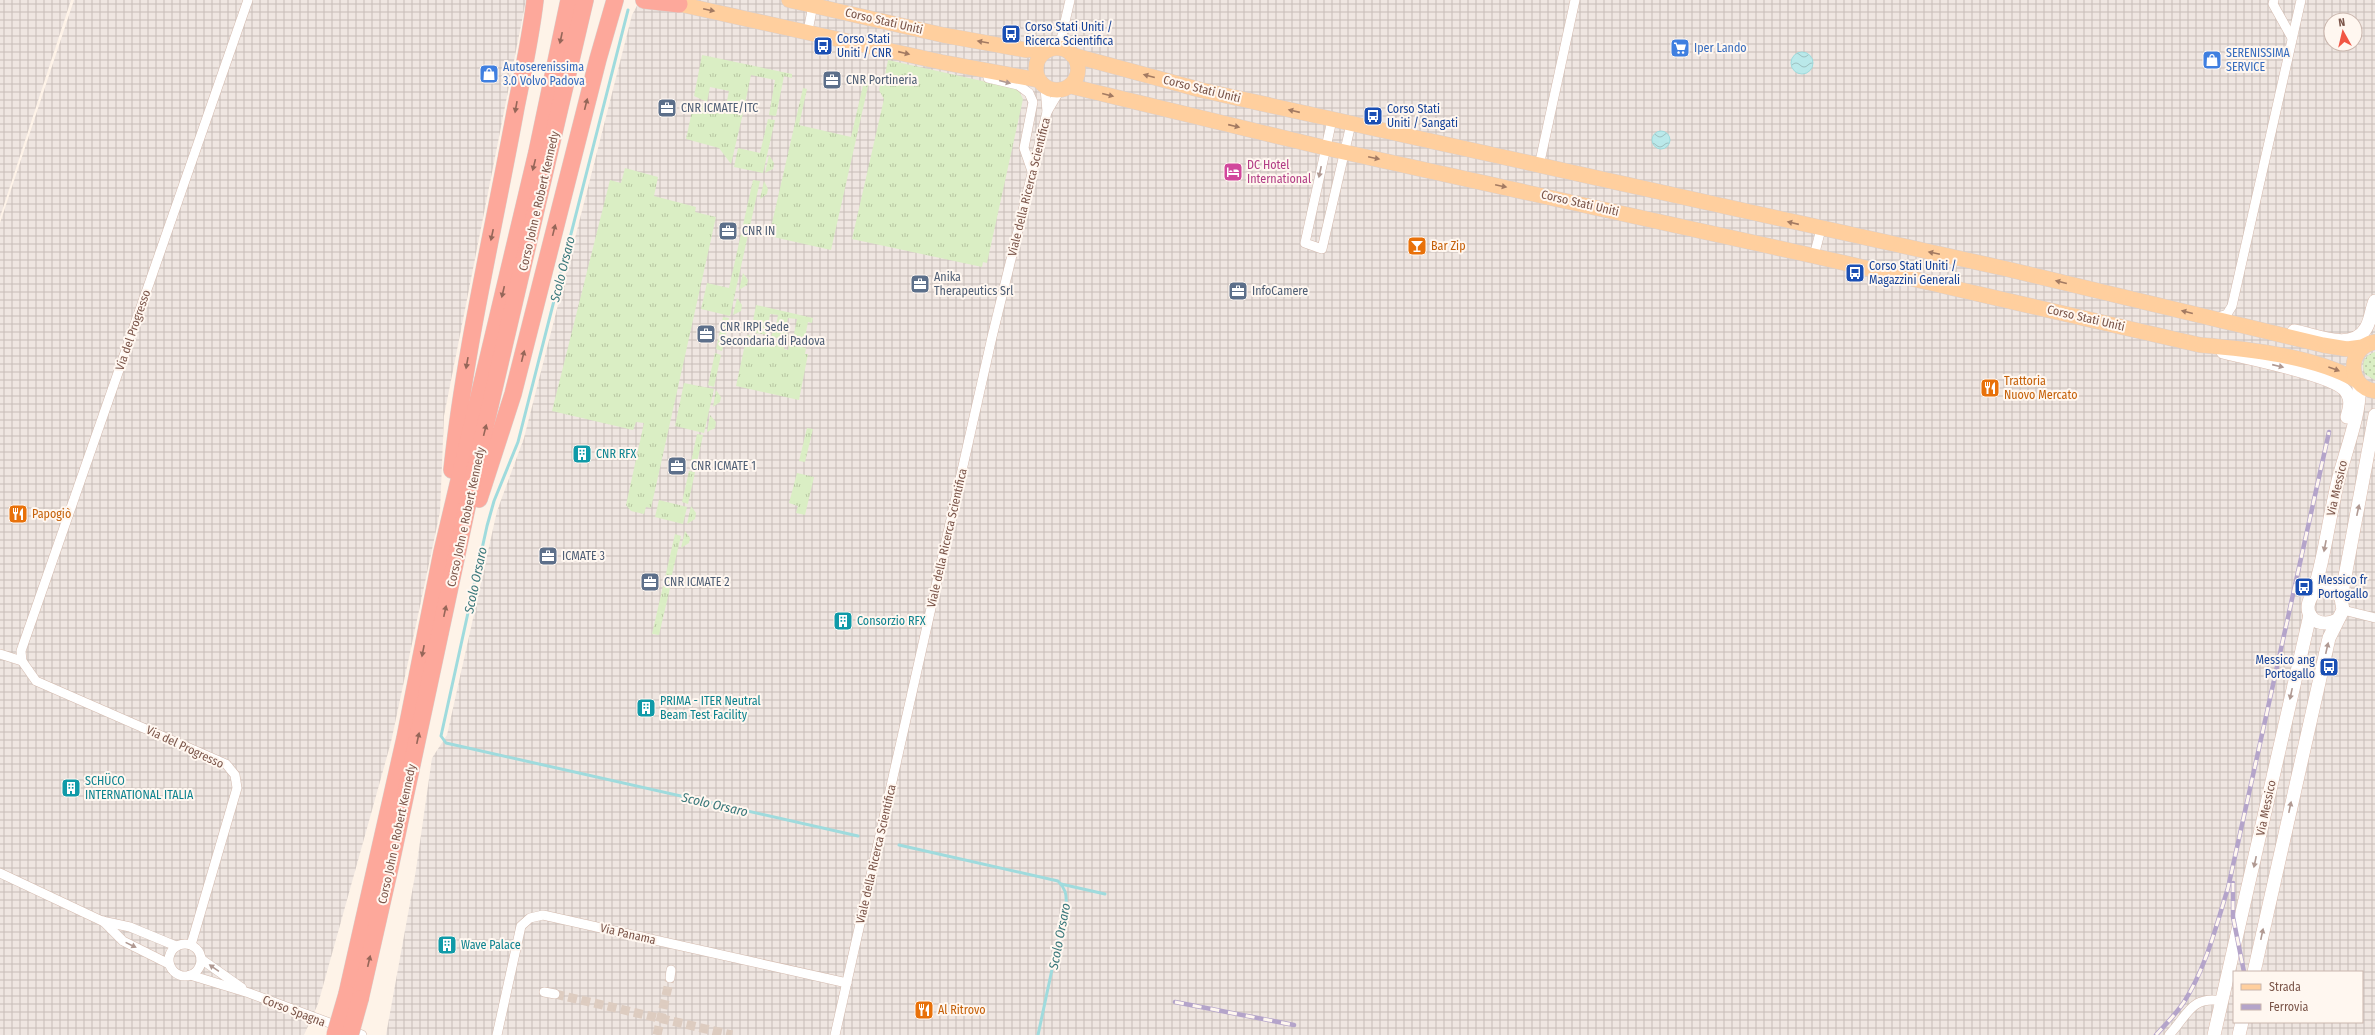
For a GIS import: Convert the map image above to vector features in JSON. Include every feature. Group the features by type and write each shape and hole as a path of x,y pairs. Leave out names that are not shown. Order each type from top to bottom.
{"highway":[{"path":"442,552 460,403 508,155 535,0"},
{"name":"Corso John e Robert Kennedy","path":"350,1035 353,997 442,552 537,152 570,0"},
{"name":"Corso John e Robert Kennedy","path":"335,1035 353,997 449,593 474,474 585,0"},
{"path":"449,593 513,394 613,4 630,0"},
{"path":"644,0 675,2"}],"main road":[{"name":"Corso Stati Uniti","path":"789,0 943,35 1026,50 1061,50 1201,90 1820,229 2006,269 2337,348 2367,345"},
{"path":"675,2 941,62 1042,84 1065,88 1078,74 1077,64 1061,50 1041,55 1036,64 1042,84"},
{"name":"Corso Stati Uniti","path":"1065,88 1326,148 1814,256 2200,345 2243,349 2320,364 2357,381 2366,389 2375,391"},
{"path":"2357,381 2353,363 2367,345"}],"street":[{"name":"Via del Progresso","path":"190,945 237,788 235,775 226,764 36,681 22,661 21,651 248,0"},
{"path":"1061,50 1070,0"},
{"path":"1539,166 1575,0"},
{"path":"2274,0 2273,4 2292,38"},
{"path":"2300,0 2232,306 2233,317 2246,326 2294,331 2347,341 2355,338 2366,328 2375,301"},
{"path":"808,31 813,5"},
{"path":"941,62 962,71 1018,85 1030,93 1033,102 1024,148 1033,174"},
{"name":"Viale della Ricerca Scientifica","path":"835,1035 996,318 1033,174 1047,112 1042,84"},
{"name":"Viale della Ricerca Scientifica","path":"1047,112 1065,88"},
{"path":"1332,120 1305,243 1322,249 1351,124"},
{"path":"1814,256 1820,229"},
{"path":"2213,319 2226,314 2232,306"},
{"path":"2367,345 2372,336 2375,325"},
{"path":"2200,345 2296,370 2340,385 2347,393 2350,406 2341,444 2339,477"},
{"name":"Via Messico","path":"2214,1035 2223,1001 2305,631 2310,615 2308,606 2313,594 2339,477 2360,394 2357,381"},
{"name":"Via Messico","path":"2254,971 2329,638 2340,610 2375,415"},
{"path":"2363,477 2375,445"},
{"path":"2313,594 2325,589 2331,590 2340,610"},
{"path":"2310,615 2315,621 2322,624 2330,624 2340,610"},
{"path":"2340,610 2375,618"},
{"path":"0,654 22,661"},
{"name":"Corso Spagna","path":"0,873 102,920 130,927 176,946 190,945 197,949 201,959 249,993"},
{"name":"Via Panama","path":"496,1035 521,926 530,918 543,915 847,983"},
{"name":"Corso Spagna","path":"102,920 123,941 169,964 171,969 180,975 190,975 249,993 362,1035"},
{"path":"169,964 170,954 176,946"},
{"path":"190,975 198,969 201,959"},
{"path":"544,992 555,994"},
{"path":"2169,1035 2192,1005 2202,1000 2223,1001"},
{"path":"2239,1035 2242,1023"}],"shaded area":[{"path":"0,0 71,0 0,217"},
{"path":"74,0 526,0 444,416 440,512 391,742 318,1004 304,1035 0,1035 0,223"},
{"path":"640,0 2375,0 2375,1035 386,1035 416,870 432,758 447,735 497,511 524,438 632,15"}],"green space":[{"path":"702,55 792,74 792,78 784,76 776,116 769,115 775,80 751,75 745,104 734,102 733,107 726,105 729,91 710,87 707,102 694,96"},
{"path":"888,60 1018,89 1023,99 987,263 983,262 982,267 852,239 884,99 879,90 881,80 884,80"},
{"path":"864,81 869,82 831,250 769,236 803,88 807,89 799,125 851,137"},
{"path":"694,102 743,113 731,164 719,148 686,139"},
{"path":"768,119 775,120 763,173 734,167 738,148 760,153"},
{"path":"769,155 774,163 773,169 765,173"},
{"path":"625,168 658,177 654,196 696,207 695,212 716,217 651,508 646,507 644,514 631,511 626,505 644,423 636,422 633,430 552,411 610,180 621,183"},
{"path":"753,180 760,181 730,316 701,309 707,283 729,288"},
{"path":"764,181 768,189 767,194 760,199"},
{"path":"743,273 748,280 747,285 739,290"},
{"path":"737,298 742,305 741,311 733,315"},
{"path":"756,305 813,318 812,323 808,322 805,337 808,338 807,344 790,341 792,334 794,334 797,319 788,318 785,332 788,333 786,340 771,337 773,330 775,330 778,315 770,314 767,335 751,332"},
{"path":"723,317 729,318 722,351 716,349"},
{"path":"747,335 766,340 765,345 769,346 770,340 785,344 784,349 788,350 789,344 806,348 805,354 808,354 799,400 736,386"},
{"path":"2375,352 2375,380 2366,375 2363,364 2368,355"},
{"path":"715,353 721,355 714,387 708,385"},
{"path":"684,383 714,389 704,433 675,426"},
{"path":"716,390 721,397 720,402 713,407"},
{"path":"710,415 716,422 715,428 707,432"},
{"path":"807,428 813,429 805,462 799,461"},
{"path":"697,434 703,435 696,467 690,466"},
{"path":"689,471 695,472 688,504 682,502"},
{"path":"797,473 814,477 805,515 796,513 798,506 789,503"},
{"path":"659,500 687,507 683,524 655,517"},
{"path":"691,506 696,513 695,519 687,524"},
{"path":"685,531 690,538 689,543 681,548"},
{"path":"675,534 681,536 670,583 664,582"},
{"path":"663,586 670,588 659,635 652,634"}],"water":[{"path":"1802,52 1810,55 1813,63 1810,71 1802,74 1794,71 1791,63 1794,55"},
{"path":"1657,131 1665,131 1670,136 1668,147 1665,149 1657,149 1652,144 1652,136"}],"waterway":[{"name":"Scolo Orsaro","path":"628,10 518,442 494,501 487,526 441,736 446,743 858,836"},
{"name":"Scolo Orsaro","path":"899,845 1058,881 1062,886 1066,894 1066,904 1038,1035"},
{"path":"1061,884 1105,894"}],"tunnel":[{"path":"657,1035 670,978"},
{"path":"555,994 732,1035"}],"railway":[{"path":"2156,1035 2181,1006 2192,989 2210,946 2228,888 2329,432"},
{"path":"2233,883 2233,917 2244,971"},
{"path":"1175,1002 1294,1025"}],"place":[{"name":"Corso Stati Uniti / Ricerca Scientifica","path":"1011,34"},
{"name":"Corso Stati Uniti / CNR","path":"823,46"},
{"name":"Iper Lando","path":"1680,48"},
{"name":"SERENISSIMA SERVICE","path":"2212,60"},
{"name":"Autoserenissima 3.0 Volvo Padova","path":"489,74"},
{"name":"CNR Portineria","path":"832,80"},
{"name":"CNR ICMATE/ITC","path":"667,108"},
{"name":"Corso Stati Uniti / Sangati","path":"1373,116"},
{"name":"DC Hotel International","path":"1233,172"},
{"name":"CNR IN","path":"728,231"},
{"name":"Bar Zip","path":"1417,246"},
{"name":"Corso Stati Uniti / Magazzini Generali","path":"1855,273"},
{"name":"Anika Therapeutics Srl","path":"920,284"},
{"name":"InfoCamere","path":"1238,291"},
{"name":"CNR IRPI Sede Secondaria di Padova","path":"706,334"},
{"name":"Trattoria Nuovo Mercato","path":"1990,388"},
{"name":"CNR RFX","path":"582,454"},
{"name":"CNR ICMATE 1","path":"677,466"},
{"name":"Papogiò","path":"18,514"},
{"name":"ICMATE 3","path":"548,556"},
{"name":"CNR ICMATE 2","path":"650,582"},
{"name":"Messico fr Portogallo","path":"2304,587"},
{"name":"Consorzio RFX","path":"843,621"},
{"name":"Messico ang Portogallo","path":"2329,667"},
{"name":"PRIMA - ITER Neutral Beam Test Facility","path":"646,708"},
{"name":"SCHÜCO INTERNATIONAL ITALIA","path":"71,788"},
{"name":"Wave Palace","path":"447,945"},
{"name":"Al Ritrovo","path":"924,1010"}]}
